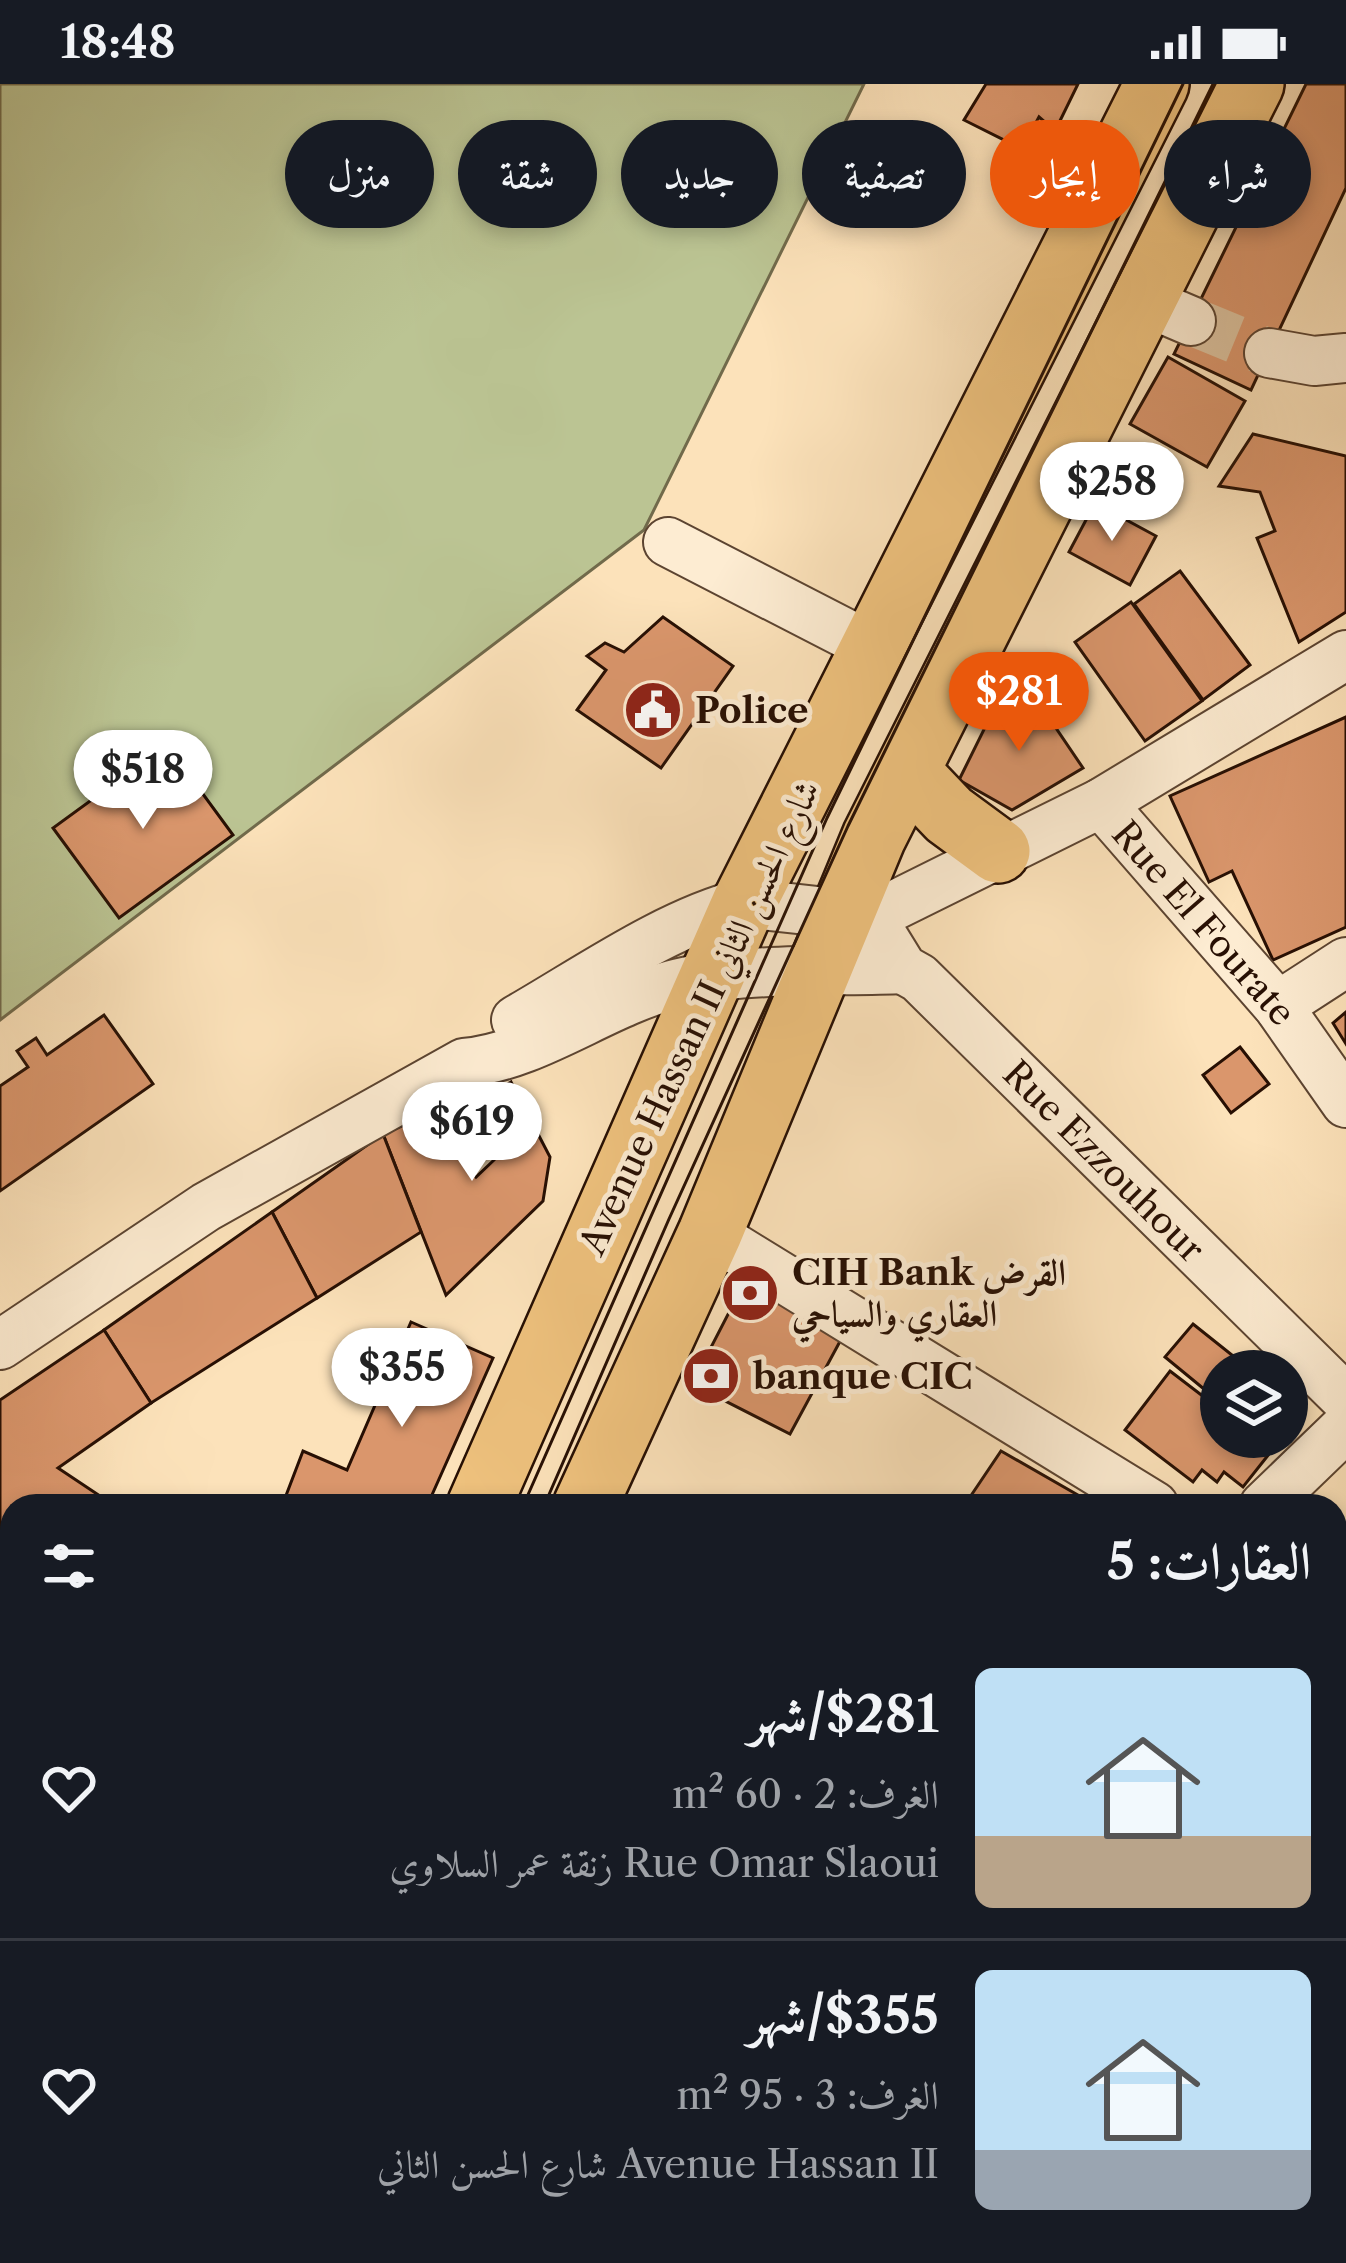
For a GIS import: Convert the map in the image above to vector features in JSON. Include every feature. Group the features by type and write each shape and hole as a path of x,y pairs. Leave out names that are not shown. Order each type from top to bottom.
{"main road":[{"name":"Avenue Hassan II شارع الحسن الثاني","path":"484,1494 744,903 1157,84"},
{"path":"590,1494 710,1233 816,973 856,915 874,836 1167,311 1252,84"},
{"path":"908,772 950,815 998,851"}],"street":[{"path":"1269,353 1314,361 1346,358"},
{"path":"668,542 872,647"},
{"path":"0,1345 206,1207 464,1063 494,1033 702,916 744,903 856,915 1101,803 1346,655"},
{"name":"Rue El Fourate","path":"1101,803 1278,1006 1346,1103"},
{"name":"Rue Ezzouhour","path":"856,915 903,969 919,978 1346,1399"},
{"path":"1278,1006 1346,962"},
{"path":"464,1063 507,1054 648,992 713,977 903,969"},
{"path":"710,1233 1134,1494"},
{"path":"1276,1494 1346,1426"}],"green space":[{"path":"0,84 864,84 846,120 802,120 802,210 644,530 0,1020"}],"building":[{"path":"986,84 1078,84 1060,120 990,120 990,133 964,120"},
{"path":"1306,84 1346,84 1346,188 1251,390 1174,354 1236,228 1311,228 1311,120 1288,120"},
{"path":"1168,357 1245,401 1207,467 1130,424"},
{"path":"1253,434 1346,456 1346,612 1299,642 1257,538 1275,531 1260,492 1219,486"},
{"path":"1095,503 1156,536 1130,585 1069,552"},
{"path":"1180,571 1250,665 1203,700 1134,604"},
{"path":"1131,602 1202,701 1145,741 1075,642"},
{"path":"663,617 733,666 661,768 577,710 606,670 587,656 605,643 624,652"},
{"path":"1004,689 1043,709 1083,768 1012,810 959,780"},
{"path":"1346,717 1346,927 1273,960 1232,871 1209,882 1170,796"},
{"path":"167,745 233,835 119,918 53,828"},
{"path":"1346,1012 1346,1044 1333,1023"},
{"path":"104,1015 153,1084 0,1191 0,1086 28,1067 17,1051 36,1038 47,1055"},
{"path":"1240,1047 1269,1084 1231,1113 1203,1075"},
{"path":"511,1082 550,1157 543,1201 446,1295 383,1134 422,1117 476,1177 494,1160 470,1109"},
{"path":"383,1134 421,1232 317,1298 272,1212"},
{"path":"272,1212 317,1298 151,1403 104,1330"},
{"path":"753,1266 851,1321 790,1434 692,1384"},
{"path":"411,1322 493,1358 432,1494 287,1494 303,1451 347,1470"},
{"path":"1193,1324 1226,1350 1200,1350 1200,1386 1165,1357"},
{"path":"104,1330 151,1403 58,1468 97,1494 0,1494 0,1400"},
{"path":"1170,1371 1200,1394 1200,1458 1266,1458 1243,1487 1224,1472 1217,1482 1202,1470 1193,1482 1125,1430"},
{"path":"1001,1451 1076,1494 972,1494"}],"tunnel":[{"path":"1191,321 1269,353"}],"tram line":[{"path":"528,1494 827,818 1183,84"},
{"path":"549,1494 848,826 1213,84"}],"place":[{"name":"Police","path":"653,710"},
{"name":"CIH Bank القرض العقاري والسياحي","path":"750,1293"},
{"name":"banque CIC","path":"711,1376"}]}
